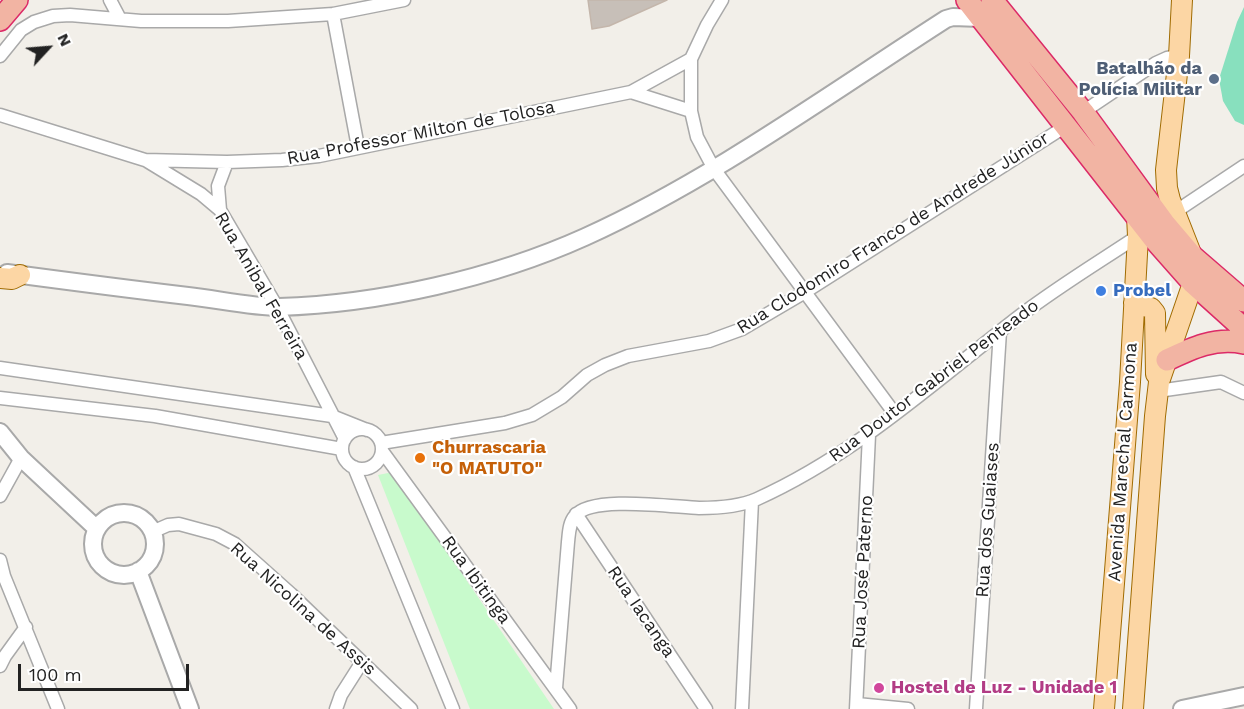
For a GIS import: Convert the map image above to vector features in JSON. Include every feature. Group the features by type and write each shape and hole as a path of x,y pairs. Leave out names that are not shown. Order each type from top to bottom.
{"highway":[{"path":"0,20 18,0"},
{"path":"967,0 1066,126 1137,226 1193,283 1244,329"},
{"path":"993,0 1083,112 1164,223 1192,256 1244,301"},
{"path":"1167,360 1197,346 1230,341 1244,344"}],"main road":[{"name":"Avenida Marechal Carmona","path":"1133,709 1159,387 1193,283 1192,256 1167,188 1166,170 1179,56 1182,0"},
{"name":"Avenida Marechal Carmona","path":"1104,709 1134,303 1137,226"},
{"path":"0,278 12,279 20,275"},
{"path":"1134,303 1151,308 1155,313 1156,374 1159,387"},
{"path":"1126,415 1155,416"}],"street":[{"path":"110,0 120,19"},
{"path":"0,56 21,30 34,22 52,16 228,21 333,14 404,0"},
{"path":"718,2 691,59 690,111 697,137 714,169 895,414"},
{"path":"333,14 358,147"},
{"path":"0,272 277,307 322,304 387,295 492,272 583,238 634,214 714,169 945,19 980,18"},
{"path":"1083,112 1156,63 1179,56"},
{"name":"Rua Professor Milton de Tolosa","path":"0,115 146,160 227,162 282,160 319,156 631,92 691,59"},
{"name":"Rua Professor Milton de Tolosa","path":"631,92 690,111"},
{"name":"Rua Clodomiro Franco de Andrede Júnior","path":"382,447 505,423 532,415 562,397 587,375 605,365 628,356 709,341 742,329 805,292 1066,126"},
{"name":"Rua Anibal Ferreira","path":"146,160 201,194 220,210 277,307 332,416 344,444 345,460 354,467 453,709"},
{"path":"220,210 218,186 227,162"},
{"path":"1175,212 1244,166"},
{"name":"Rua Doutor Gabriel Penteado","path":"576,514 607,503 702,508 752,501 811,473 869,435 1137,226"},
{"name":"Rua dos Guaiases","path":"976,709 1000,331"},
{"path":"0,368 332,416 374,432 382,447 377,463 360,469 354,467"},
{"path":"1159,387 1221,382 1244,393"},
{"path":"0,398 155,416 344,444 354,430 367,430"},
{"path":"0,432 21,458 97,529"},
{"name":"Rua José Paterno","path":"856,707 869,435"},
{"name":"Rua Ibitinga","path":"382,447 570,709"},
{"path":"0,496 21,458"},
{"path":"742,709 752,501"},
{"path":"129,514 138,517 152,532 154,551 150,561 138,571 124,575 114,574 105,569 94,552 93,542 97,529 109,517 129,514"},
{"path":"556,688 568,542 571,523 576,514"},
{"name":"Rua Iacanga","path":"576,514 706,709"},
{"name":"Rua Nicolina de Assis","path":"152,532 168,525 179,524 206,530 235,544 411,709"},
{"path":"0,560 4,576 58,709"},
{"path":"138,571 190,709"},
{"path":"0,666 26,627"},
{"path":"336,709 341,695 362,662"},
{"path":"1182,709 1244,696"},
{"path":"856,707 908,709"}],"green space":[{"path":"1244,7 1244,125 1235,121 1223,101 1219,79"},
{"path":"393,472 554,709 470,709 378,475"}],"building":[{"path":"588,0 667,0 609,26 592,29"}],"place":[{"name":"Batalhão da Polícia Militar","path":"1214,79"},
{"name":"Probel","path":"1101,291"},
{"name":"Churrascaria \"O MATUTO\"","path":"420,458"},
{"name":"Hostel de Luz - Unidade 1","path":"879,688"}]}
